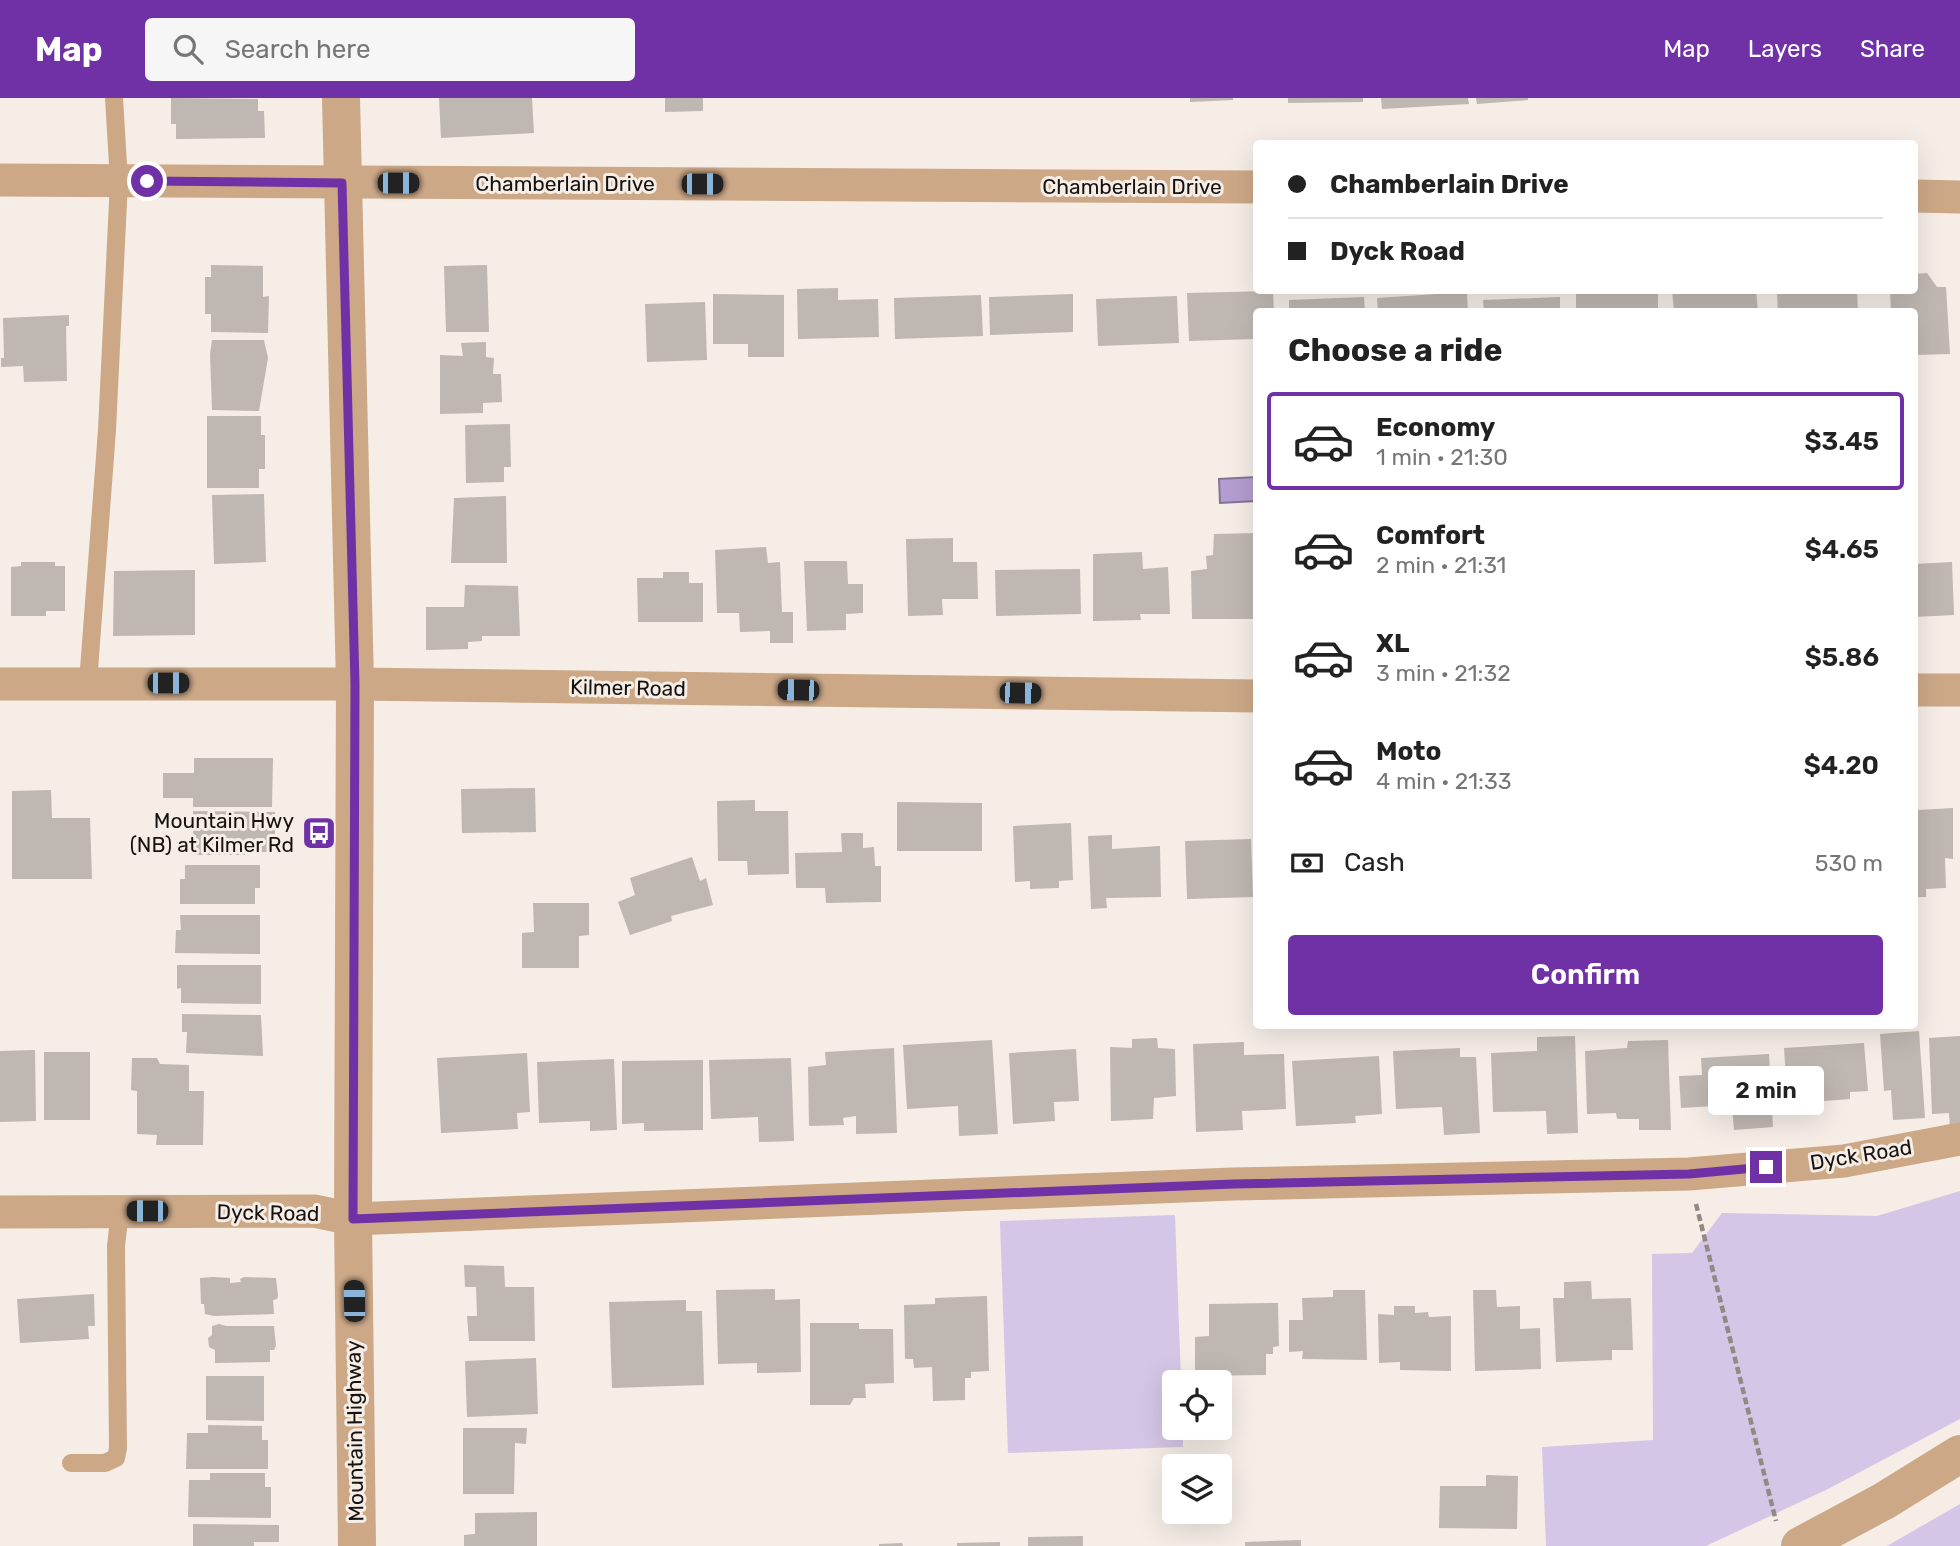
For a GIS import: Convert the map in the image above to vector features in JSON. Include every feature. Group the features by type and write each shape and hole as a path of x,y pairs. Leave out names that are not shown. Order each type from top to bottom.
{"street":[{"name":"Mountain Highway","path":"341,98 355,684 353,1219 357,1546"},
{"name":"Chamberlain Drive","path":"0,180 1253,187"},
{"path":"1918,197 1960,197"},
{"name":"Kilmer Road","path":"0,684 355,684 1253,696"},
{"path":"1918,690 1960,690"},
{"name":"Dyck Road","path":"0,1212 314,1211 353,1219 1233,1184 1689,1174 1844,1161 1960,1139"},
{"path":"1788,1534 1884,1501 1960,1454"}],"lane":[{"path":"88,683 107,430 119,181 114,98"},
{"path":"71,1463 105,1463 116,1458 118,1448 116,1247 120,1212"}],"path":[{"path":"1689,1174 1788,1534"}],"shaded area":[{"path":"1253,477 1253,501 1220,503 1219,479"},
{"path":"1960,1191 1960,1419 1828,1489 1706,1546 1546,1546 1542,1447 1653,1440 1652,1254 1692,1253 1722,1213 1877,1216"},
{"path":"1175,1215 1181,1370 1162,1370 1162,1440 1183,1440 1183,1447 1008,1453 1000,1221"},
{"path":"1960,1504 1960,1546 1887,1546"}],"building":[{"path":"171,98 258,99 258,111 264,111 265,138 176,139 176,124 171,124"},
{"path":"439,98 532,98 534,133 441,138"},
{"path":"665,98 703,98 703,111 665,112"},
{"path":"1190,98 1233,98 1233,100 1190,102"},
{"path":"1288,98 1363,98 1363,102 1288,103"},
{"path":"1381,98 1468,98 1469,104 1382,109"},
{"path":"1476,98 1528,98 1528,100 1477,104"},
{"path":"211,265 263,266 263,297 269,296 268,333 211,332 211,314 205,314 205,277 211,277"},
{"path":"487,265 489,332 446,332 444,266"},
{"path":"1927,273 1937,287 1946,287 1950,354 1918,355 1918,308 1891,308 1890,294 1918,294 1918,274"},
{"path":"838,288 838,300 878,299 879,337 798,339 797,289"},
{"path":"1253,291 1253,294 1273,294 1274,308 1253,308 1253,339 1189,341 1187,293"},
{"path":"713,294 784,295 784,357 748,357 748,344 713,344"},
{"path":"1073,294 1073,332 990,335 989,297"},
{"path":"1467,294 1468,308 1378,308 1377,298"},
{"path":"1576,294 1658,294 1658,308 1576,308"},
{"path":"1672,294 1756,294 1758,308 1674,308"},
{"path":"1777,294 1857,294 1858,308 1778,308"},
{"path":"981,295 983,336 895,339 894,298"},
{"path":"1177,296 1179,343 1098,346 1096,299"},
{"path":"1364,297 1365,308 1289,308 1289,300"},
{"path":"1560,297 1560,308 1484,308 1483,300"},
{"path":"705,302 707,360 647,362 645,304"},
{"path":"69,315 69,326 66,326 67,381 24,382 23,366 1,367 1,358 4,358 3,318"},
{"path":"212,340 264,340 268,358 259,411 212,410"},
{"path":"486,342 486,357 494,358 493,374 501,374 502,402 483,403 483,413 440,414 440,355 463,356 461,343"},
{"path":"207,416 261,416 261,435 265,435 265,469 259,469 259,488 207,488"},
{"path":"510,424 511,467 504,467 504,482 466,483 465,425"},
{"path":"264,494 266,562 214,564 212,495"},
{"path":"506,496 507,563 451,563 454,498"},
{"path":"1253,533 1253,619 1192,619 1191,571 1207,569 1206,556 1213,555 1214,534"},
{"path":"953,538 953,562 977,562 978,599 942,599 943,615 908,616 906,539"},
{"path":"766,547 768,563 780,562 782,612 793,612 793,643 770,643 770,631 740,632 739,613 717,613 715,550"},
{"path":"1142,552 1143,569 1168,567 1170,614 1140,614 1141,620 1093,621 1093,554"},
{"path":"804,561 847,561 848,584 863,584 863,613 846,614 846,630 807,631"},
{"path":"21,562 55,562 55,566 65,566 65,611 46,611 46,616 11,616 11,567 21,566"},
{"path":"1952,562 1954,615 1918,617 1918,564"},
{"path":"1080,569 1081,614 996,616 995,570"},
{"path":"195,570 195,635 113,636 114,571"},
{"path":"663,572 689,572 689,583 703,583 703,622 638,622 637,578 663,578"},
{"path":"465,585 518,586 520,636 482,636 482,641 468,642 468,649 426,650 426,607 464,607"},
{"path":"194,758 273,758 272,807 193,807 193,798 163,798 163,773 194,773"},
{"path":"535,788 536,832 462,833 461,789"},
{"path":"51,790 52,818 90,818 92,879 12,879 12,791"},
{"path":"755,800 755,811 788,811 789,874 748,875 747,861 718,861 717,801"},
{"path":"897,802 982,803 982,851 897,851"},
{"path":"1953,808 1953,859 1945,858 1946,888 1926,889 1926,897 1918,897 1918,810"},
{"path":"193,811 275,812 275,852 193,855"},
{"path":"1071,823 1073,880 1059,881 1059,888 1030,889 1030,881 1015,882 1013,826"},
{"path":"841,833 863,833 863,848 874,847 875,866 881,866 881,902 826,903 825,888 796,888 795,853 842,852"},
{"path":"1112,835 1112,849 1160,846 1161,897 1106,898 1107,908 1091,909 1088,836"},
{"path":"1251,839 1253,897 1187,899 1185,841"},
{"path":"692,857 700,881 706,878 713,905 671,916 672,921 630,935 618,902 635,895 630,878"},
{"path":"185,865 260,865 260,888 255,888 255,904 180,904 180,879 185,879"},
{"path":"533,903 589,903 589,935 579,936 579,968 522,968 522,933 534,932"},
{"path":"180,915 260,915 260,954 175,953 176,930 181,930"},
{"path":"177,965 261,965 261,1004 181,1003 181,988 177,989"},
{"path":"182,1014 261,1015 263,1056 186,1053 187,1032 182,1032"},
{"path":"1919,1031 1925,1118 1893,1120 1891,1090 1884,1091 1880,1034"},
{"path":"1575,1036 1578,1133 1547,1134 1546,1111 1493,1112 1491,1053 1537,1051 1537,1037"},
{"path":"1960,1036 1960,1128 1950,1128 1949,1113 1932,1114 1929,1038"},
{"path":"1157,1038 1158,1048 1175,1049 1176,1096 1154,1098 1153,1119 1111,1121 1110,1047 1132,1048 1132,1039"},
{"path":"992,1040 998,1134 959,1136 958,1106 907,1109 903,1045"},
{"path":"1668,1040 1671,1130 1639,1130 1639,1119 1617,1119 1616,1113 1587,1114 1585,1051 1627,1048 1628,1041"},
{"path":"1244,1042 1244,1055 1284,1054 1286,1109 1242,1111 1243,1130 1196,1132 1193,1044"},
{"path":"1864,1043 1868,1091 1850,1092 1850,1099 1824,1101 1824,1108 1788,1110 1784,1048"},
{"path":"894,1048 897,1133 856,1134 856,1116 843,1118 844,1125 809,1126 808,1067 826,1065 825,1052"},
{"path":"1460,1048 1460,1057 1476,1057 1480,1133 1444,1135 1442,1107 1396,1109 1393,1051"},
{"path":"1076,1049 1079,1101 1054,1102 1055,1121 1013,1124 1009,1053"},
{"path":"35,1050 36,1121 0,1122 0,1051"},
{"path":"44,1052 90,1052 90,1120 44,1120"},
{"path":"527,1053 530,1112 517,1113 518,1129 441,1133 437,1058"},
{"path":"1769,1054 1773,1127 1734,1130 1732,1105 1681,1108 1679,1076 1702,1075 1701,1058"},
{"path":"1379,1056 1382,1114 1355,1116 1356,1123 1296,1126 1292,1061"},
{"path":"132,1058 157,1058 160,1064 189,1065 189,1091 204,1091 203,1145 156,1145 157,1135 137,1134 137,1091 131,1090"},
{"path":"791,1058 794,1141 759,1142 758,1117 711,1119 709,1060"},
{"path":"614,1059 617,1130 590,1131 590,1121 539,1123 537,1062"},
{"path":"703,1060 703,1130 644,1131 644,1123 622,1124 622,1061"},
{"path":"464,1265 504,1266 505,1287 534,1287 535,1341 469,1341 467,1316 477,1316 476,1287 465,1287"},
{"path":"244,1277 276,1278 278,1296 273,1300 274,1314 205,1314 204,1304 201,1304 200,1278 230,1278 230,1283 241,1282 240,1279"},
{"path":"1591,1281 1592,1299 1631,1298 1633,1350 1612,1350 1612,1360 1556,1362 1553,1298 1564,1298 1564,1282"},
{"path":"775,1289 775,1300 800,1299 801,1372 757,1373 757,1363 718,1364 716,1290"},
{"path":"1333,1290 1365,1290 1367,1360 1302,1359 1303,1351 1289,1352 1289,1320 1303,1320 1302,1298 1333,1297"},
{"path":"1473,1290 1496,1290 1497,1307 1520,1306 1520,1329 1540,1328 1541,1369 1475,1371"},
{"path":"94,1294 95,1326 88,1326 89,1339 20,1343 17,1299"},
{"path":"987,1296 989,1371 971,1372 971,1378 965,1378 965,1400 933,1401 932,1367 914,1368 913,1359 905,1359 904,1305 935,1304 935,1298"},
{"path":"686,1300 686,1311 702,1311 704,1385 612,1388 609,1302"},
{"path":"1278,1303 1279,1346 1273,1347 1273,1354 1266,1354 1266,1375 1232,1375 1232,1370 1195,1370 1195,1337 1209,1336 1209,1304"},
{"path":"1394,1306 1415,1306 1415,1313 1428,1312 1429,1317 1451,1316 1451,1371 1400,1370 1400,1362 1379,1363 1378,1314 1394,1315"},
{"path":"810,1323 859,1323 859,1329 893,1329 894,1383 865,1384 866,1398 854,1398 850,1405 810,1405"},
{"path":"212,1326 274,1326 276,1346 274,1350 270,1350 270,1362 215,1363 215,1350 209,1347 208,1338 212,1335"},
{"path":"536,1358 538,1414 467,1417 465,1361"},
{"path":"206,1376 264,1376 264,1421 206,1420"},
{"path":"208,1425 262,1426 262,1440 268,1440 268,1469 186,1469 187,1433 208,1433"},
{"path":"463,1428 527,1428 526,1444 515,1443 514,1494 463,1494"},
{"path":"210,1473 265,1473 265,1487 271,1487 271,1518 188,1517 189,1480 210,1480"},
{"path":"1486,1475 1518,1476 1517,1529 1439,1528 1440,1486 1486,1486"},
{"path":"537,1512 537,1546 464,1546 464,1535 475,1534 475,1513"},
{"path":"193,1524 279,1525 279,1542 254,1542 254,1546 193,1546"},
{"path":"1083,1536 1083,1546 1028,1546 1028,1537"},
{"path":"1301,1540 1301,1546 1245,1546 1245,1542"},
{"path":"1000,1542 1000,1546 957,1546 957,1543"},
{"path":"902,1543 903,1546 879,1546 879,1544"}],"place":[{"name":"Mountain Hwy (NB) at Kilmer Rd","path":"319,833"}],"route":[{"path":"147,181 342,183 355,684 353,1219 1233,1184 1689,1174 1766,1167"}]}
